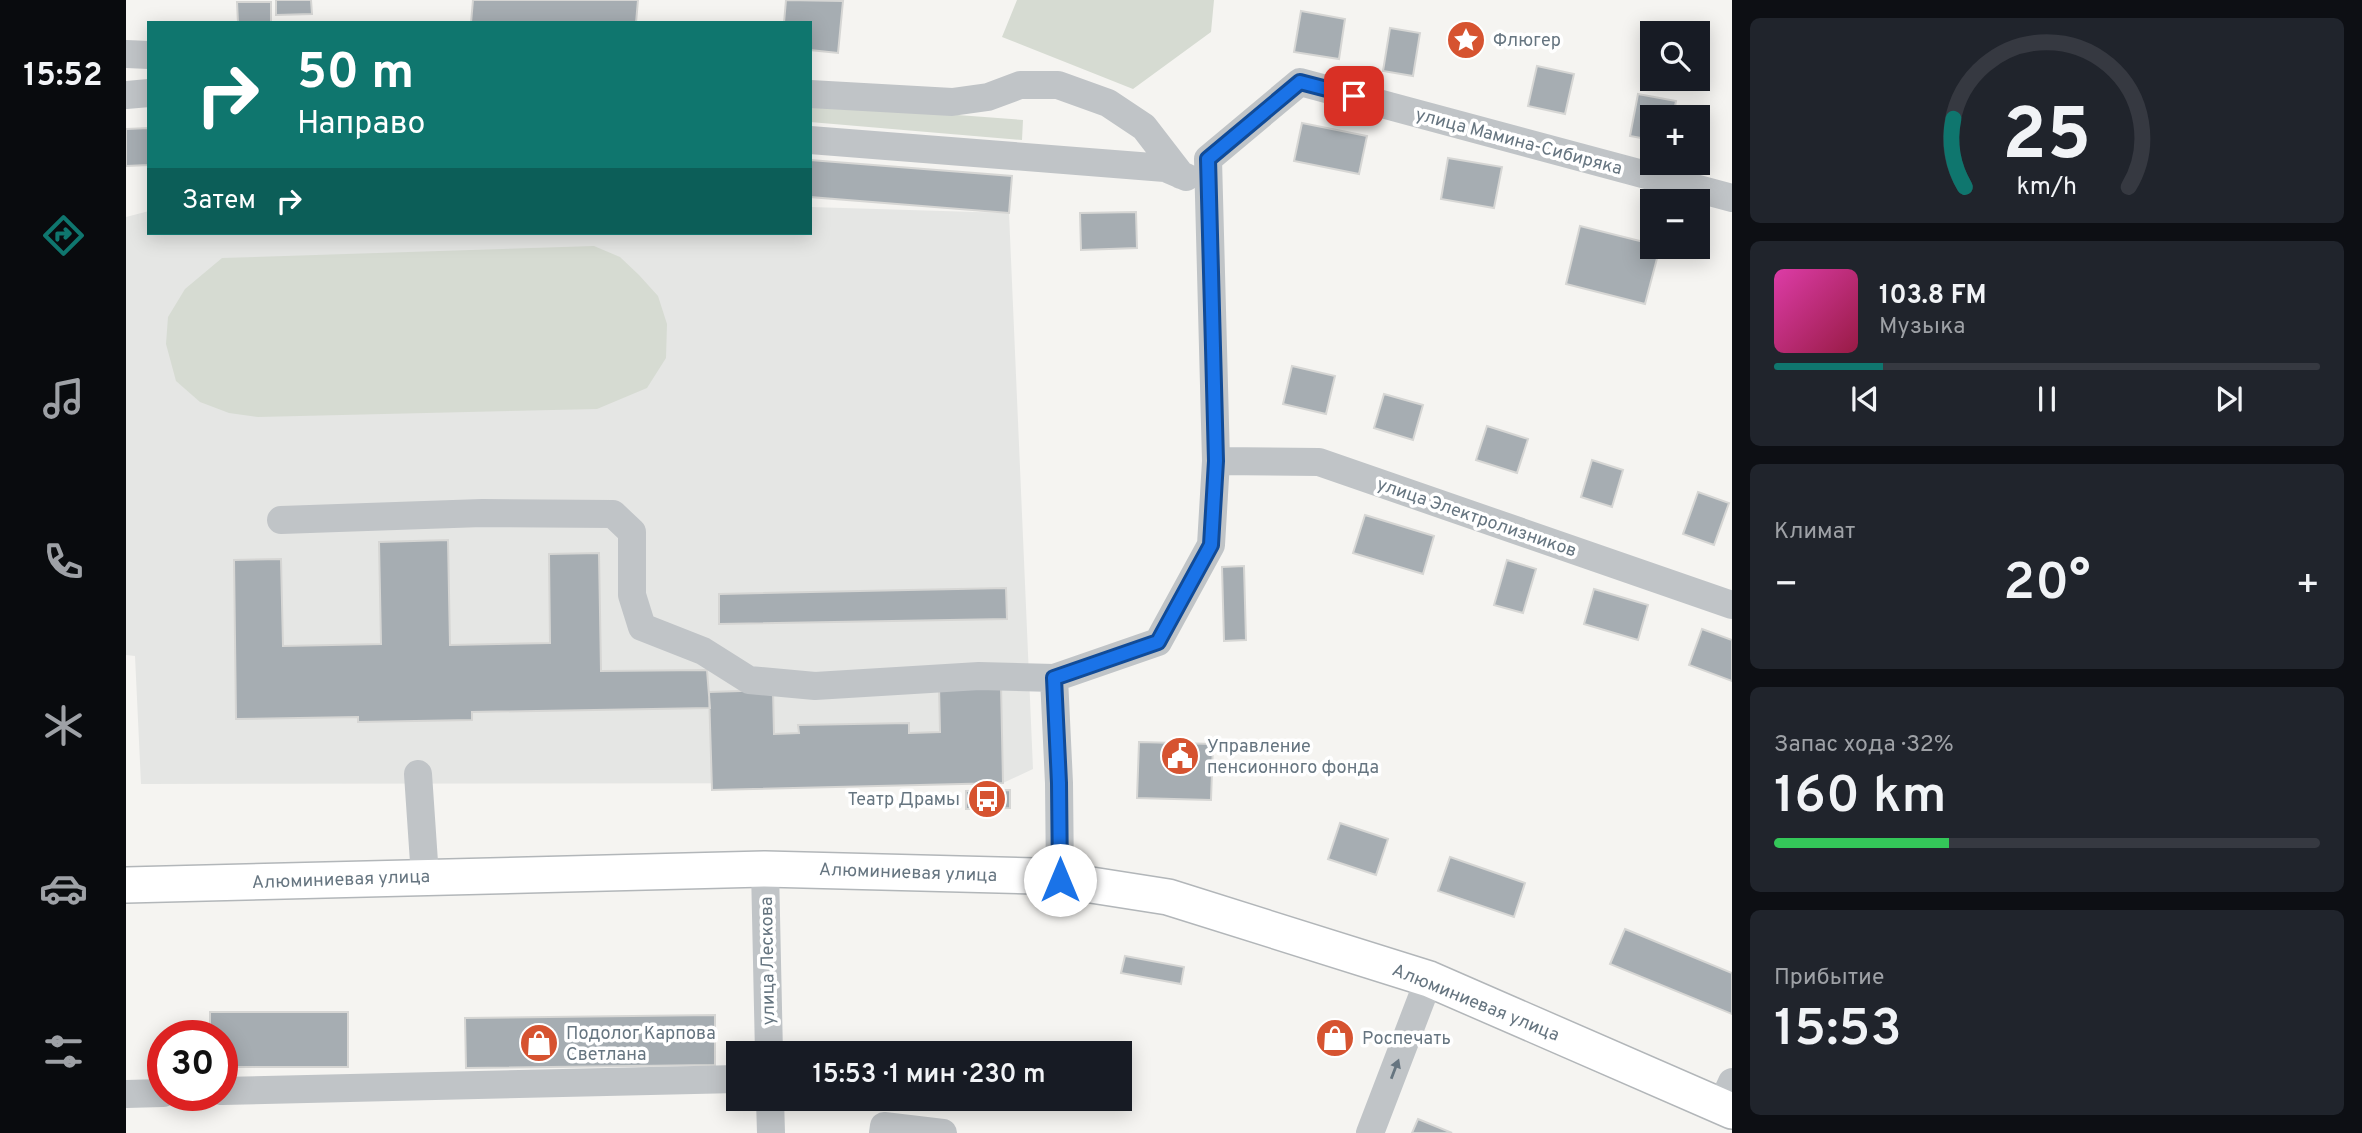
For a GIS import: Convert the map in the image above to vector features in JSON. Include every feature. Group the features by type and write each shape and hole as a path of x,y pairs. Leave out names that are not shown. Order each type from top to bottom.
{"main road":[{"name":"Алюминиевая улица","path":"126,885 765,869 991,874 1060,880 1168,897 1429,979 1728,1100"}],"street":[{"path":"126,54 147,55"},
{"name":"улица Мамина-Сибиряка","path":"1209,187 1208,159 1300,82 1732,198"},
{"path":"812,93 952,102 988,97 1020,85 1058,85 1108,103 1144,127 1181,175"},
{"path":"126,95 147,93"},
{"path":"281,520 482,513 613,514 632,532 632,595 642,626 703,650 749,680 815,686 979,676 1054,678 1158,642 1211,545 1216,461 1209,187 1165,168 812,140"},
{"name":"улица Электролизников","path":"1216,461 1319,463 1732,605"},
{"path":"1054,678 1060,880"},
{"path":"418,774 425,877"},
{"name":"улица Лескова","path":"765,869 769,1041"},
{"path":"1370,1133 1429,979"},
{"path":"238,1091 726,1079"},
{"path":"126,1094 147,1093"},
{"path":"770,1111 771,1133"},
{"path":"883,1133 884,1126 943,1133"}],"shaded area":[{"path":"1017,0 1214,0 1211,32 1133,89 1002,37"},
{"path":"812,104 1023,120 1022,140 812,122"},
{"path":"812,207 1009,213 1033,769 1003,783 141,784 135,656 126,655 126,217 147,212 147,235 812,235"},
{"path":"594,246 620,257 639,275 658,296 667,324 666,358 647,388 597,409 258,417 229,413 200,402 176,381 166,344 168,317 185,289 222,258"}],"building":[{"path":"276,0 311,0 312,14 276,15"},
{"path":"473,0 638,0 636,21 471,21"},
{"path":"786,0 843,1 838,53 812,50 812,21 784,21"},
{"path":"237,2 271,2 271,21 238,21"},
{"path":"1301,11 1345,19 1339,59 1294,52"},
{"path":"1390,28 1420,33 1413,76 1383,71"},
{"path":"1537,66 1574,74 1565,114 1528,106"},
{"path":"1638,94 1676,101 1675,105 1640,105 1640,138 1630,136"},
{"path":"1302,123 1367,136 1359,174 1294,161"},
{"path":"147,128 147,165 126,166 126,129"},
{"path":"1448,158 1502,167 1494,208 1441,199"},
{"path":"812,160 1012,176 1009,213 812,197"},
{"path":"1136,212 1137,248 1081,250 1080,213"},
{"path":"1580,226 1640,241 1640,259 1657,259 1645,304 1566,284"},
{"path":"1292,366 1335,376 1326,414 1283,404"},
{"path":"1384,394 1423,405 1413,440 1374,428"},
{"path":"1487,426 1528,439 1517,473 1476,460"},
{"path":"1592,460 1623,470 1612,507 1581,497"},
{"path":"1698,492 1729,503 1714,545 1683,534"},
{"path":"1365,515 1434,536 1423,574 1353,553"},
{"path":"448,540 450,645 550,643 549,554 599,553 601,671 707,670 710,708 472,712 472,720 358,722 358,717 236,719 234,560 281,559 283,646 381,644 379,542"},
{"path":"1507,560 1536,569 1523,613 1494,605"},
{"path":"1244,566 1246,640 1224,641 1222,567"},
{"path":"1006,588 1007,619 719,624 719,594"},
{"path":"1594,589 1648,605 1638,640 1584,624"},
{"path":"1702,629 1732,640 1732,681 1689,665"},
{"path":"1001,684 1003,783 712,790 709,692 773,690 774,734 799,733 798,725 909,723 909,733 940,732 939,685"},
{"path":"1139,742 1213,744 1211,800 1137,798"},
{"path":"1010,790 1010,808 966,809 966,791"},
{"path":"1340,823 1388,839 1376,875 1328,859"},
{"path":"1450,857 1525,883 1514,917 1438,891"},
{"path":"1625,929 1732,973 1732,1014 1610,964"},
{"path":"1125,956 1184,967 1181,984 1121,973"},
{"path":"210,1012 348,1012 348,1067 238,1067 238,1020 210,1020"},
{"path":"715,1015 715,1065 466,1068 465,1018"},
{"path":"1418,1119 1452,1133 1412,1133"}],"place":[{"name":"Флюгер","path":"1466,40"},
{"name":"Управление пенсионного фонда","path":"1180,756"},
{"name":"Театр Драмы","path":"987,799"},
{"name":"Роспечать","path":"1335,1038"},
{"name":"Подолог Карпова Светлана","path":"539,1043"}],"route":[{"path":"1060,880 1054,678 1158,642 1211,545 1216,461 1208,159 1300,82 1354,96"}]}
